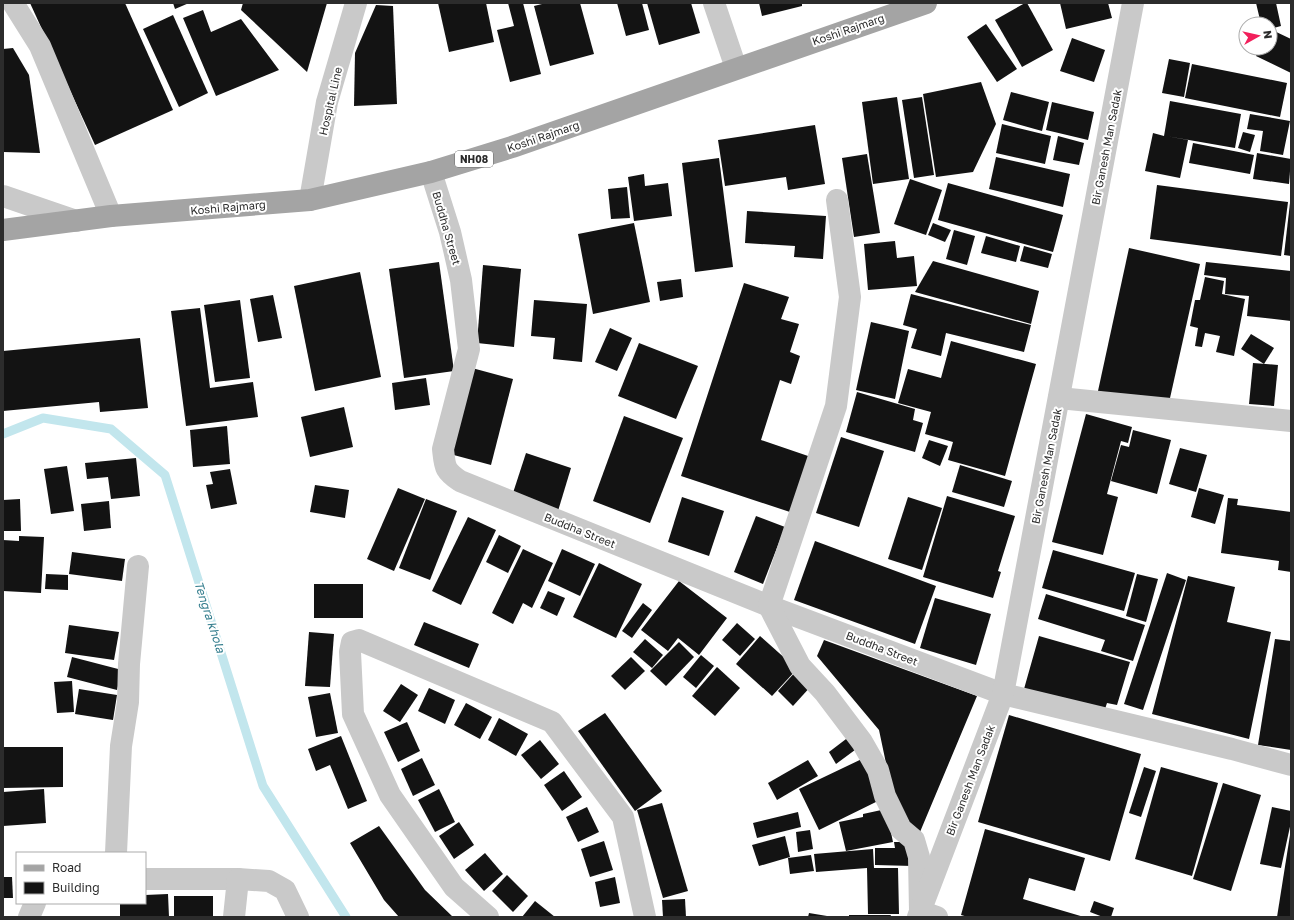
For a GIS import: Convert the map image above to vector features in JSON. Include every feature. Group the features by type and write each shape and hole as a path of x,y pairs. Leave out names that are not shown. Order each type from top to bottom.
{"main road":[{"name":"Koshi Rajmarg","path":"3,230 111,216 310,200 431,172 512,147 926,3"}],"street":[{"path":"13,3 40,46 111,216"},
{"name":"Hospital Line","path":"310,200 327,102 356,3"},
{"path":"714,3 736,68"},
{"name":"Bir Ganesh Man Sadak","path":"925,915 1003,694 1133,3"},
{"name":"Buddha Street","path":"431,172 450,232 462,280 469,349 443,450 445,464 449,474 460,481 769,606 1003,694 1232,749 1291,765"},
{"path":"3,196 76,221"},
{"path":"837,200 850,297 836,406 769,606 800,666 825,693 862,742 878,770 885,796 901,829 914,840 919,857 925,915"},
{"path":"1059,398 1291,421"},
{"path":"116,852 121,746 128,702 129,664 138,566"},
{"path":"488,917 454,887 390,795 353,714 350,652 352,642 360,640 552,722 622,818 645,917"},
{"path":"234,917 238,878"},
{"path":"146,879 238,878 269,881 285,890 298,917"},
{"path":"28,917 34,904"}],"building":[{"path":"30,3 125,3 173,110 95,145"},
{"path":"173,3 189,3 175,9"},
{"path":"243,3 327,3 307,72 241,10"},
{"path":"438,3 486,3 494,42 449,52"},
{"path":"508,3 523,3 541,74 510,82 497,30 514,26"},
{"path":"546,3 580,3 594,54 550,66 534,6"},
{"path":"617,3 642,3 649,30 626,36"},
{"path":"647,3 691,3 700,33 659,45"},
{"path":"759,3 802,3 802,6 762,16"},
{"path":"1027,3 1053,50 1022,67 995,20"},
{"path":"1060,3 1108,3 1112,18 1066,29"},
{"path":"1256,3 1276,3 1281,26 1278,27 1278,16 1259,16"},
{"path":"376,5 393,6 397,104 354,106 355,53"},
{"path":"203,10 211,32 241,19 279,70 216,96 183,18"},
{"path":"173,15 208,93 179,107 143,29"},
{"path":"986,24 1017,69 997,82 967,37"},
{"path":"1278,33 1291,39 1291,73 1256,56 1278,56"},
{"path":"1072,38 1105,50 1094,82 1060,71"},
{"path":"13,48 29,75 40,153 3,152 3,49"},
{"path":"1169,59 1190,63 1184,97 1162,93"},
{"path":"1192,64 1287,83 1280,117 1185,98"},
{"path":"981,82 996,124 973,172 936,177 923,94"},
{"path":"1011,92 1049,102 1042,131 1003,120"},
{"path":"897,97 909,179 873,184 862,102"},
{"path":"922,97 934,175 914,178 902,100"},
{"path":"1170,101 1241,114 1235,148 1166,136 1188,140 1180,178 1145,171 1153,133 1164,136"},
{"path":"1052,102 1094,112 1088,140 1046,130"},
{"path":"1250,114 1290,121 1283,155 1260,151 1263,131 1247,129"},
{"path":"1002,124 1051,136 1045,164 996,153"},
{"path":"815,125 825,184 788,190 786,177 725,186 718,140"},
{"path":"1243,132 1255,135 1250,152 1238,148"},
{"path":"1058,136 1084,143 1079,165 1053,160"},
{"path":"1193,143 1254,155 1250,174 1189,163"},
{"path":"1257,153 1291,159 1289,184 1253,179"},
{"path":"867,154 880,233 854,237 842,158"},
{"path":"996,157 1070,174 1063,207 989,189"},
{"path":"719,158 733,267 695,272 682,163"},
{"path":"644,174 645,186 668,183 672,216 634,221 628,177"},
{"path":"910,179 942,190 926,235 894,224"},
{"path":"948,183 1063,215 1053,252 938,220"},
{"path":"1157,185 1288,202 1281,256 1150,239"},
{"path":"627,187 630,218 611,219 608,189"},
{"path":"1290,203 1291,204 1291,256 1284,255"},
{"path":"747,211 826,216 823,259 794,257 795,246 745,243"},
{"path":"634,223 650,302 593,314 578,234"},
{"path":"933,223 951,230 945,242 928,235"},
{"path":"954,230 975,236 967,265 946,259"},
{"path":"986,236 1020,246 1016,262 981,253"},
{"path":"895,241 897,258 914,256 917,286 868,290 864,244"},
{"path":"1024,246 1052,254 1048,268 1020,261"},
{"path":"1129,248 1200,264 1168,407 1098,391"},
{"path":"933,261 1039,291 1031,324 915,292"},
{"path":"439,262 454,371 404,378 389,269"},
{"path":"1206,262 1291,271 1291,321 1247,316 1249,296 1225,294 1226,278 1204,275"},
{"path":"483,265 521,269 514,347 477,343"},
{"path":"360,272 381,377 315,391 294,286"},
{"path":"1205,277 1224,281 1222,294 1245,299 1234,356 1216,352 1220,336 1205,333 1202,347 1195,346 1198,328 1190,326 1195,300 1200,300"},
{"path":"681,279 683,297 660,301 657,282"},
{"path":"744,283 789,297 781,319 799,324 790,352 800,356 791,384 780,380 761,440 811,457 793,513 681,476"},
{"path":"911,294 1031,325 1024,352 946,333 941,356 911,348 917,329 903,325"},
{"path":"273,295 282,338 258,342 250,299"},
{"path":"240,300 250,378 215,382 204,305"},
{"path":"534,300 587,304 582,362 553,359 555,338 531,336"},
{"path":"200,308 210,388 253,382 258,417 186,426 171,311"},
{"path":"871,322 909,331 895,399 856,390"},
{"path":"610,328 632,338 617,371 595,362"},
{"path":"1251,334 1274,348 1264,364 1241,349"},
{"path":"140,338 148,408 100,412 99,402 3,411 3,351"},
{"path":"951,341 1036,364 1005,476 948,460 953,442 925,434 931,412 898,403 908,369 941,378"},
{"path":"639,343 698,366 676,419 618,396"},
{"path":"1253,363 1278,365 1274,406 1249,404"},
{"path":"472,368 513,379 491,465 450,454"},
{"path":"426,378 430,405 395,410 392,383"},
{"path":"857,392 915,409 913,420 923,423 915,452 846,432"},
{"path":"344,407 353,447 310,457 301,417"},
{"path":"1086,414 1132,427 1128,443 1121,441 1107,494 1118,497 1103,555 1052,542"},
{"path":"624,416 683,438 650,523 593,501"},
{"path":"227,426 230,464 193,467 190,430"},
{"path":"1133,430 1171,440 1157,494 1111,481 1121,445 1129,447"},
{"path":"841,437 884,451 859,527 816,513"},
{"path":"929,440 948,446 940,466 922,458"},
{"path":"1180,448 1207,455 1196,492 1169,484"},
{"path":"526,453 571,468 558,511 512,496"},
{"path":"136,458 140,496 111,499 108,477 87,479 85,463"},
{"path":"960,465 1012,481 1004,507 952,492"},
{"path":"67,466 74,511 51,514 44,469"},
{"path":"230,469 237,504 211,509 206,485 213,484 210,472"},
{"path":"315,485 349,490 345,518 310,512"},
{"path":"398,488 425,499 394,571 367,559"},
{"path":"1199,488 1224,495 1215,524 1191,517"},
{"path":"947,496 1015,516 998,571 1001,572 993,598 923,577"},
{"path":"682,497 724,511 709,556 668,542"},
{"path":"908,497 942,508 922,570 888,559"},
{"path":"1228,498 1238,499 1237,505 1291,512 1291,572 1278,570 1279,561 1221,553"},
{"path":"20,499 21,531 3,531 3,500"},
{"path":"426,499 457,511 430,580 399,568"},
{"path":"109,501 111,528 84,531 81,504"},
{"path":"756,516 785,527 763,584 734,572"},
{"path":"468,517 496,530 461,605 432,591"},
{"path":"499,535 521,546 508,573 486,562"},
{"path":"19,536 44,537 41,593 3,591 3,540 19,541"},
{"path":"815,541 936,586 915,644 794,600"},
{"path":"523,549 553,563 532,608 523,603 513,624 492,613"},
{"path":"562,549 595,564 580,596 548,581"},
{"path":"1053,550 1135,573 1124,611 1042,588"},
{"path":"72,552 125,559 122,581 69,574"},
{"path":"599,563 642,584 616,638 573,617"},
{"path":"1167,573 1186,580 1143,710 1124,704"},
{"path":"46,574 68,575 68,590 45,589"},
{"path":"1137,574 1158,579 1146,622 1126,616"},
{"path":"1188,576 1235,587 1227,622 1271,632 1249,739 1152,714"},
{"path":"679,581 727,618 699,655 678,638 668,651 641,630"},
{"path":"314,584 363,584 363,618 314,618"},
{"path":"548,591 565,598 557,616 540,608"},
{"path":"1046,594 1145,625 1133,661 1101,651 1105,640 1038,619"},
{"path":"935,598 991,614 976,665 920,648"},
{"path":"643,603 652,610 632,638 622,631"},
{"path":"424,622 479,644 469,668 414,645"},
{"path":"737,623 755,639 740,656 722,640"},
{"path":"69,625 119,632 114,660 65,653"},
{"path":"309,632 334,634 330,687 305,686"},
{"path":"760,636 797,669 772,696 736,664"},
{"path":"1039,636 1130,662 1117,705 1107,703 1104,712 1024,689"},
{"path":"645,639 663,655 652,668 633,652"},
{"path":"1275,639 1291,641 1291,750 1258,745"},
{"path":"824,640 977,696 920,832 898,820 879,730 817,656"},
{"path":"679,642 694,657 666,686 650,671"},
{"path":"701,655 714,666 696,688 683,677"},
{"path":"72,657 122,670 117,690 67,677"},
{"path":"631,657 645,671 625,690 611,676"},
{"path":"717,667 740,688 715,716 692,696"},
{"path":"797,670 812,685 793,706 778,691"},
{"path":"72,681 74,712 57,713 54,682"},
{"path":"401,684 418,695 400,722 383,711"},
{"path":"429,688 455,700 445,724 418,711"},
{"path":"79,689 117,695 113,720 75,714"},
{"path":"330,693 338,733 316,737 308,697"},
{"path":"466,703 492,717 480,739 454,725"},
{"path":"605,713 662,791 635,811 578,731"},
{"path":"1009,715 1141,754 1110,861 978,822"},
{"path":"499,718 528,734 516,756 488,740"},
{"path":"407,722 420,751 398,762 384,732"},
{"path":"341,736 367,801 348,809 330,765 316,771 308,749"},
{"path":"850,736 859,747 836,764 829,752"},
{"path":"540,740 559,764 541,779 521,755"},
{"path":"3,747 63,747 63,787 3,788"},
{"path":"866,757 874,775 869,777 880,800 819,830 799,789"},
{"path":"422,758 435,785 413,796 401,769"},
{"path":"808,760 818,776 777,800 768,783"},
{"path":"1144,767 1156,771 1141,817 1129,813"},
{"path":"1161,767 1218,783 1192,876 1135,859"},
{"path":"564,771 582,797 562,811 544,785"},
{"path":"1223,783 1261,795 1231,891 1193,879"},
{"path":"44,789 46,823 3,826 3,792"},
{"path":"439,789 455,822 435,832 418,800"},
{"path":"662,803 688,891 663,898 637,810"},
{"path":"587,807 599,832 578,842 566,817"},
{"path":"1272,807 1291,811 1291,822 1281,868 1260,864"},
{"path":"886,809 893,842 846,851 839,822 863,817 863,814"},
{"path":"798,812 801,827 757,838 753,823"},
{"path":"459,822 474,845 454,859 439,836"},
{"path":"379,826 425,890 453,917 399,917 384,900 350,843"},
{"path":"985,829 1085,858 1075,891 1029,878 1023,899 1084,917 968,917 961,915"},
{"path":"810,830 813,849 798,852 796,832"},
{"path":"1290,835 1291,917 1277,917"},
{"path":"785,836 790,857 759,866 752,845"},
{"path":"604,841 613,870 590,877 581,849"},
{"path":"894,842 913,842 913,866 875,865 875,848 895,848"},
{"path":"873,849 874,868 898,868 899,914 868,914 867,868 816,872 814,854"},
{"path":"485,853 503,874 484,891 465,870"},
{"path":"811,855 814,871 790,874 788,858"},
{"path":"507,875 528,896 513,912 492,891"},
{"path":"3,877 12,877 13,898 3,898"},
{"path":"615,877 620,903 600,907 595,882"},
{"path":"168,894 169,917 120,917 120,904 146,904 146,895"},
{"path":"174,896 213,896 213,917 174,917"},
{"path":"685,899 686,917 663,917 662,900"},
{"path":"535,901 555,917 522,917"},
{"path":"1094,901 1114,908 1111,917 1103,917 1090,912"},
{"path":"809,913 827,916 827,917 808,917"},
{"path":"849,915 891,915 890,917 849,917"}],"waterway":[{"name":"Tengra khola","path":"3,434 43,418 111,429 165,475 263,786 346,917"}]}
